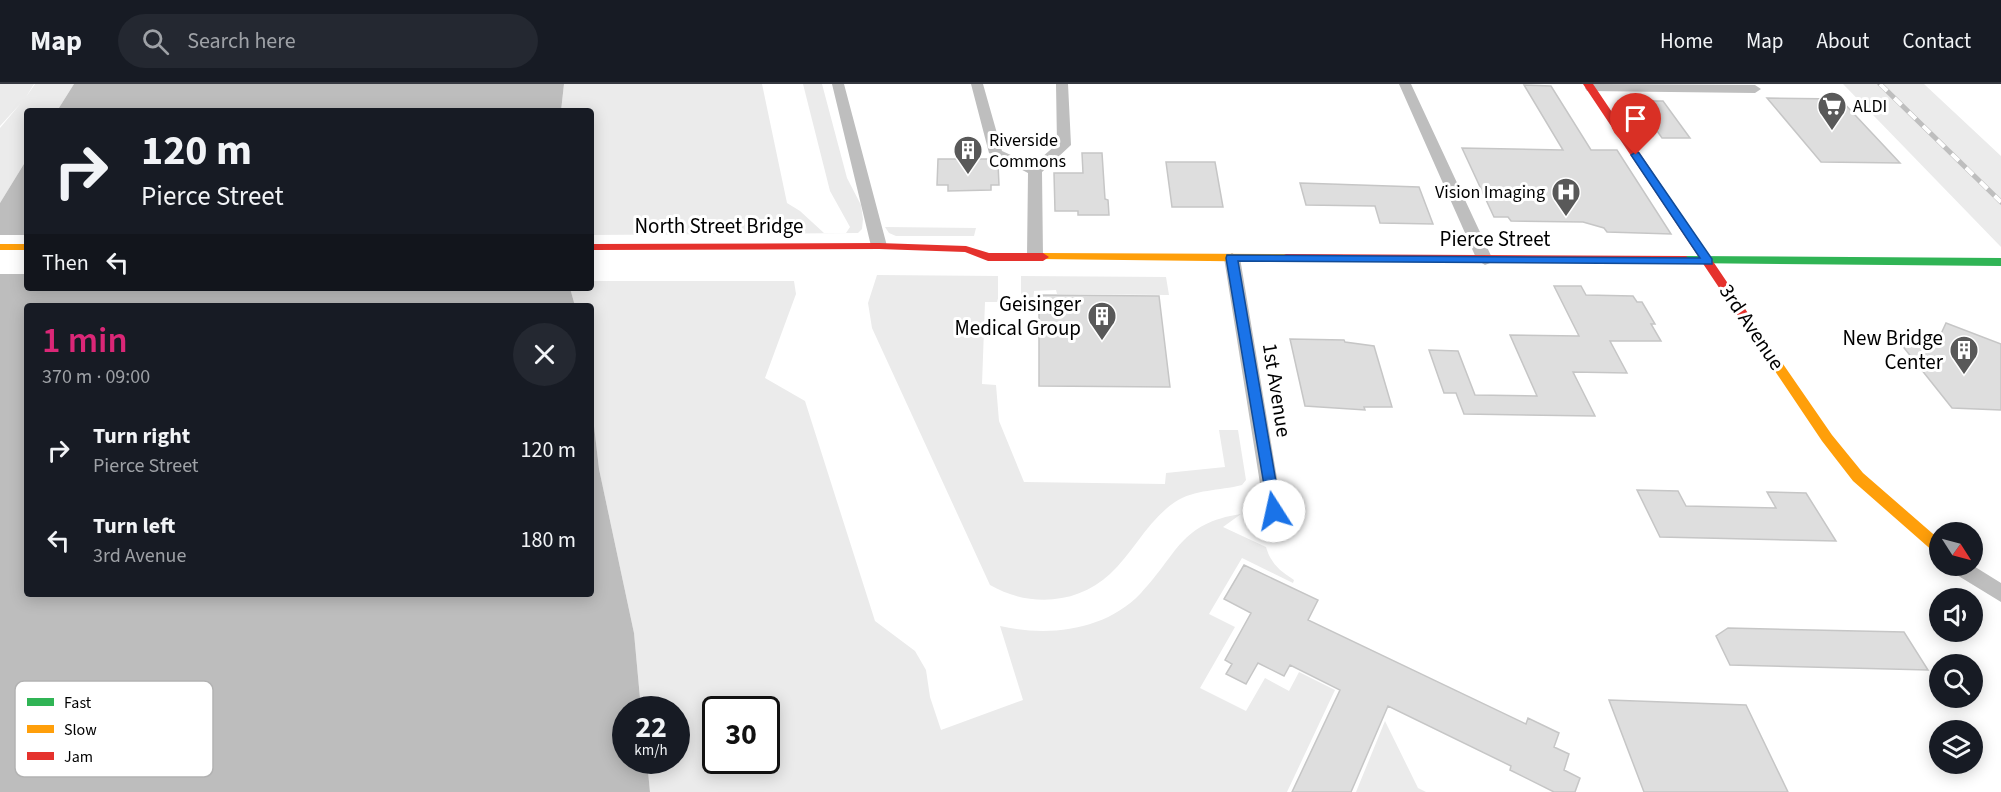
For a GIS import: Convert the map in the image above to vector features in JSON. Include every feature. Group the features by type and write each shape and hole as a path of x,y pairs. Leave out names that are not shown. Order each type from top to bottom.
{"main road":[{"name":"3rd Avenue","path":"1589,86 1846,464 1929,540"},
{"path":"0,247 24,247"},
{"name":"North Street Bridge","path":"594,247 847,247"},
{"name":"Pierce Street","path":"847,247 966,249 988,256 1035,257 2001,262"},
{"name":"Pierce Street","path":"963,264 988,256"}],"street":[{"path":"838,84 879,246"},
{"path":"977,84 996,153 1035,171"},
{"path":"1035,257 1035,171 1064,145 1062,84"},
{"path":"1406,84 1485,260"},
{"path":"1589,86 1755,89"},
{"name":"1st Avenue","path":"1232,258 1274,511 1280,530"},
{"path":"1974,576 2001,594"}],"shaded area":[{"path":"0,84 34,84 26,97 35,84 74,84 59,108 24,108 24,164 0,203 0,128 21,103 0,126"},
{"path":"74,84 564,84 561,108 59,108"},
{"path":"564,84 762,84 787,203 800,211 824,233 846,233 850,227 830,191 803,84 822,84 847,178 861,205 862,229 858,233 594,235 594,108 561,108"},
{"path":"1843,84 1924,84 2001,156 2001,247"},
{"path":"24,164 24,291 571,291 574,303 24,303 24,597 594,597 594,426 599,469 634,633 640,696 612,696 612,774 648,774 650,792 0,792 0,203"},
{"path":"885,227 976,228 974,236 896,236 889,233"},
{"path":"877,275 998,276 998,302 985,302 982,384 996,385 999,421 1024,482 1165,484 1166,473 1225,467 1219,430 1238,430 1246,480 1242,485 1199,492 1175,502 1165,509 1110,574 1083,592 1068,597 1036,599 1020,597 990,585 872,328 868,303"},
{"path":"1021,276 1166,277 1169,295 1057,294 1056,290 1034,291 1033,302 1021,302"},
{"path":"594,281 794,281 796,294 765,378 805,401 875,621 915,651 926,670 930,697 941,730 1023,700 1000,626 1037,631 1056,630 1075,628 1111,616 1141,593 1192,533 1221,518 1241,514 1223,527 1266,547 1277,566 1294,580 1293,583 1242,558 1209,614 1235,627 1200,688 1246,711 1265,678 1289,691 1299,672 1335,690 1287,792 650,792 648,774 690,774 690,696 640,696 634,633 599,469 594,426 594,303 574,303 571,291 594,291"},
{"path":"1385,721 1418,788 1426,792 1356,792"}],"pier":[{"path":"0,235 24,235 24,274 0,274"}],"building":[{"path":"1524,85 1551,86 1591,150 1617,150 1671,234 1607,232 1604,228 1583,222 1511,221 1508,217 1494,217 1462,148 1563,150"},
{"name":"ALDI","path":"1767,98 1840,99 1900,163 1821,162"},
{"path":"1636,101 1663,101 1690,138 1662,138"},
{"path":"1082,153 1102,153 1105,199 1108,200 1109,215 1078,215 1078,211 1055,211 1054,173 1083,173"},
{"name":"Riverside Commons","path":"938,159 989,159 989,164 998,164 999,185 991,185 991,190 948,191 948,185 937,185"},
{"path":"1166,162 1215,162 1223,207 1172,207"},
{"path":"1300,183 1419,187 1433,224 1380,223 1375,206 1306,205"},
{"path":"1554,286 1581,286 1586,295 1633,296 1637,302 1642,302 1655,324 1651,324 1661,341 1610,341 1627,373 1573,372 1595,416 1464,414 1456,393 1444,393 1429,350 1458,351 1475,395 1537,396 1510,335 1579,336"},
{"name":"Geisinger Medical Group","path":"1039,295 1159,296 1170,387 1039,386"},
{"name":"New Bridge Center","path":"1946,323 2001,344 2001,410 1952,408 1893,334 1938,334 1940,336"},
{"path":"1290,339 1344,340 1374,346 1392,407 1364,407 1365,410 1305,406"},
{"path":"1637,490 1678,491 1686,506 1776,508 1767,492 1806,493 1836,541 1660,537"},
{"path":"1244,565 1318,600 1308,620 1526,724 1528,718 1559,733 1554,747 1569,754 1564,770 1580,778 1575,792 1554,792 1510,770 1511,766 1388,706 1351,792 1292,792 1340,690 1290,665 1284,676 1258,663 1246,684 1226,674 1232,664 1225,660 1251,613 1224,599"},
{"path":"1728,628 1904,632 1928,670 1730,665 1716,636"},
{"path":"1609,700 1746,705 1788,792 1644,792"}],"railway":[{"path":"1880,84 2001,202"}],"traffic: fast":[{"path":"1686,260 2001,262"}],"traffic: slow":[{"path":"0,247 24,247"},
{"path":"1043,257 1286,258"},
{"path":"1752,328 1827,438 1858,477 1929,539"}],"traffic: jam":[{"path":"1588,84 1752,328"},
{"path":"594,247 879,246 966,249 988,257 1043,257"},
{"path":"1286,258 1686,260"}],"place":[{"name":"ALDI","path":"1832,132"},
{"name":"Riverside Commons","path":"968,176"},
{"name":"Vision Imaging","path":"1566,218"},
{"name":"Geisinger Medical Group","path":"1102,342"},
{"name":"New Bridge Center","path":"1964,376"}],"route":[{"path":"1274,511 1232,258 1708,262 1636,155"}]}
